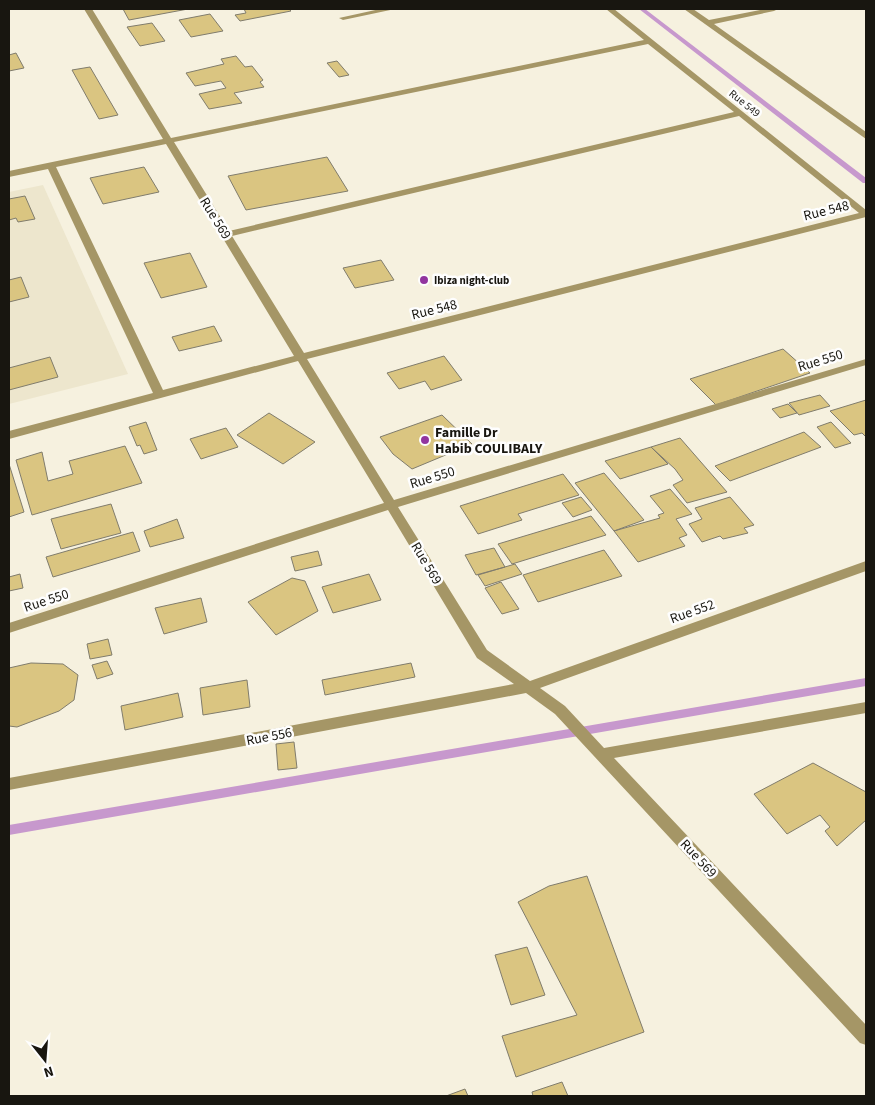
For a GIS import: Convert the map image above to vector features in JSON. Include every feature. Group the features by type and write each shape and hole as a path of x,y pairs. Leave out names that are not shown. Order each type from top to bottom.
{"street":[{"name":"Rue 569","path":"88,9 482,654 560,710 866,1037"},
{"path":"343,18 391,9"},
{"name":"Rue 549","path":"610,9 866,214"},
{"path":"688,9 866,136"},
{"path":"708,24 774,9"},
{"path":"9,174 650,41"},
{"path":"226,235 741,113"},
{"path":"51,165 160,396"},
{"name":"Rue 548","path":"9,435 302,357 866,214"},
{"name":"Rue 550","path":"9,628 391,505 866,362"},
{"name":"Rue 552","path":"528,687 866,566"},
{"name":"Rue 556","path":"9,784 528,687"},
{"path":"601,754 866,707"}],"shaded area":[{"path":"43,185 128,374 9,404 9,192"}],"building":[{"path":"123,9 188,9 129,20"},
{"path":"244,9 289,9 291,11 240,21 235,15 246,13"},
{"path":"210,14 223,31 191,37 179,20"},
{"path":"152,23 165,41 140,46 127,27"},
{"path":"16,53 24,68 9,71 9,55"},
{"path":"236,56 245,67 252,66 263,80 260,82 264,87 234,93 242,103 209,109 199,94 226,88 221,81 195,86 186,73 224,64 221,59"},
{"path":"337,61 349,75 339,77 327,63"},
{"path":"90,67 118,115 99,119 72,70"},
{"path":"327,157 348,191 246,210 228,176"},
{"path":"144,167 159,192 103,204 90,178"},
{"path":"25,196 35,219 18,222 16,218 9,220 9,199"},
{"path":"190,253 207,287 161,298 144,263"},
{"path":"381,260 394,280 355,288 343,268"},
{"path":"21,277 29,297 9,302 9,280"},
{"path":"214,326 222,341 179,351 172,337"},
{"path":"783,349 810,373 716,405 690,379"},
{"path":"444,356 462,380 431,390 425,381 399,389 387,373"},
{"path":"50,357 58,377 9,390 9,368"},
{"path":"820,395 830,406 799,415 789,403"},
{"path":"866,400 866,437 862,433 854,435 830,411"},
{"path":"788,404 797,413 780,418 772,409"},
{"path":"269,413 315,442 283,464 237,435"},
{"name":"Famille Dr Habib COULIBALY","path":"442,415 472,444 412,469 393,454 380,437"},
{"path":"146,422 157,450 144,454 140,445 137,446 129,427"},
{"path":"831,422 851,443 835,448 817,427"},
{"path":"226,428 238,447 201,459 190,439"},
{"path":"804,432 821,447 730,481 715,466"},
{"path":"680,438 727,492 687,503 673,485 683,480 675,469 651,447"},
{"path":"125,446 142,483 32,515 16,460 42,452 48,481 73,474 69,461"},
{"path":"651,447 668,464 620,479 605,461"},
{"path":"9,464 24,512 9,517"},
{"path":"604,473 644,520 614,531 575,483"},
{"path":"563,474 579,495 518,514 522,520 478,534 460,506"},
{"path":"670,489 692,514 676,519 687,535 679,538 685,546 638,562 614,531 660,518 658,515 664,513 650,496"},
{"path":"581,497 592,510 573,517 562,503"},
{"path":"730,497 754,525 744,528 748,533 723,539 720,536 702,542 689,524 702,519 695,508"},
{"path":"111,504 121,533 61,549 51,519"},
{"path":"591,516 606,535 512,564 498,544"},
{"path":"177,519 184,538 150,547 144,531"},
{"path":"133,532 140,551 53,577 46,557"},
{"path":"494,548 505,567 476,575 465,555"},
{"path":"604,550 622,576 538,602 523,575"},
{"path":"318,551 322,565 295,571 291,557"},
{"path":"515,564 522,574 485,586 478,575"},
{"path":"20,574 23,588 9,591 9,577"},
{"path":"369,574 381,600 333,613 322,587"},
{"path":"292,578 305,581 318,611 276,635 248,602"},
{"path":"501,582 519,609 502,614 485,588"},
{"path":"201,598 207,622 164,634 155,608"},
{"path":"108,639 112,655 90,659 87,644"},
{"path":"107,661 113,674 97,679 92,665"},
{"path":"31,663 63,664 78,675 74,700 59,711 17,727 9,726 9,668"},
{"path":"411,663 415,677 325,695 322,680"},
{"path":"247,680 250,707 203,715 200,688"},
{"path":"178,693 183,717 125,730 121,706"},
{"path":"294,742 297,768 278,770 276,744"},
{"path":"813,763 866,792 866,820 837,846 825,831 830,827 820,815 787,834 754,794"},
{"path":"587,876 644,1032 516,1077 502,1036 577,1015 518,902 549,886"},
{"path":"527,947 545,995 511,1005 495,955"},
{"path":"562,1082 568,1096 533,1096 532,1092"},
{"path":"465,1089 468,1096 446,1096"}],"waterway":[{"path":"642,9 866,181"},
{"path":"9,830 866,682"}],"place":[{"name":"Ibiza night-club","path":"424,280"},
{"name":"Famille Dr Habib COULIBALY","path":"425,440"}]}
